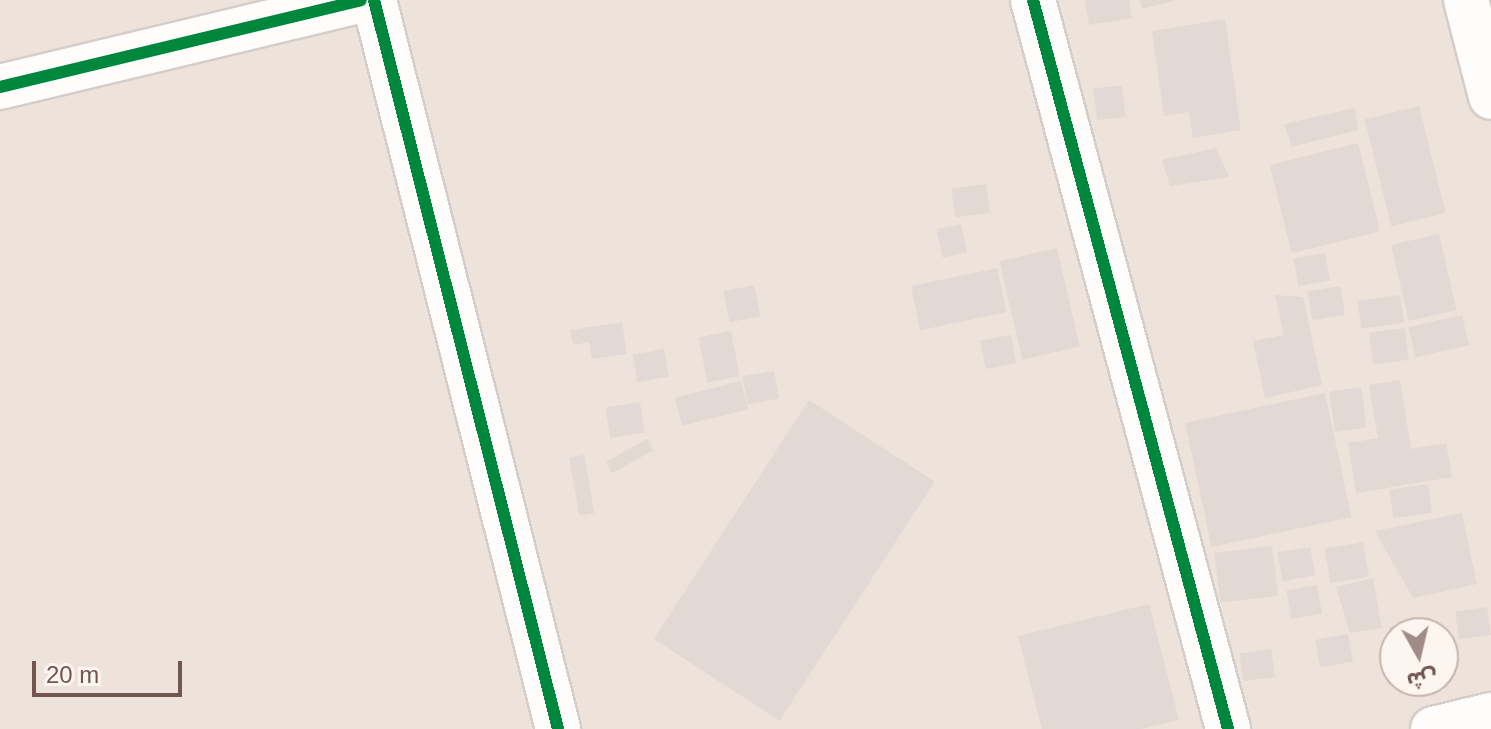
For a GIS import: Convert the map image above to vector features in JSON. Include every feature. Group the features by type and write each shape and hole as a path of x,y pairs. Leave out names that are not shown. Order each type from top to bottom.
{"street":[{"path":"0,87 361,0"},
{"path":"374,0 558,729"},
{"path":"1033,0 1228,729"},
{"path":"1466,0 1491,97"},
{"path":"1433,729 1491,715"}],"shaded area":[{"path":"0,0 1491,0 1491,729 0,729"}],"building":[{"path":"1085,0 1129,0 1132,18 1089,25"},
{"path":"1140,0 1174,0 1174,1 1142,9"},
{"path":"1225,19 1241,130 1193,138 1189,112 1164,116 1152,31"},
{"path":"1122,85 1126,117 1097,120 1093,89"},
{"path":"1419,106 1446,213 1391,226 1365,120"},
{"path":"1355,108 1358,130 1292,147 1284,124"},
{"path":"1358,143 1380,231 1292,253 1270,165"},
{"path":"1216,148 1229,177 1170,186 1162,160"},
{"path":"986,184 990,213 955,218 951,189"},
{"path":"961,224 967,252 943,258 937,229"},
{"path":"1439,234 1457,310 1409,321 1391,245"},
{"path":"1057,248 1080,346 1022,360 1000,261"},
{"path":"1325,253 1330,281 1298,286 1293,259"},
{"path":"997,268 1006,312 920,330 911,286"},
{"path":"754,285 760,316 730,322 724,291"},
{"path":"1340,286 1345,315 1313,320 1308,292"},
{"path":"1275,295 1303,297 1322,385 1265,398 1253,341 1284,335"},
{"path":"1400,295 1404,323 1361,329 1357,301"},
{"path":"1462,315 1469,345 1415,358 1408,327"},
{"path":"622,322 627,354 592,359 589,342 573,345 570,330"},
{"path":"1405,328 1409,360 1373,364 1369,332"},
{"path":"731,331 740,376 707,382 699,337"},
{"path":"1011,335 1016,364 986,369 980,340"},
{"path":"664,349 669,377 637,382 632,355"},
{"path":"774,371 779,399 747,404 742,377"},
{"path":"1400,380 1411,449 1446,443 1452,477 1356,493 1348,443 1378,438 1369,385"},
{"path":"741,381 748,409 682,426 675,397"},
{"path":"1361,387 1367,428 1335,432 1329,391"},
{"path":"1325,393 1351,517 1212,547 1185,423"},
{"path":"809,400 935,482 780,721 654,639"},
{"path":"640,402 645,433 610,438 605,407"},
{"path":"647,439 653,450 612,473 606,462"},
{"path":"584,455 594,513 579,516 569,458"},
{"path":"1428,484 1432,513 1393,518 1389,489"},
{"path":"1462,513 1477,584 1413,598 1375,531"},
{"path":"1363,542 1369,576 1331,583 1325,549"},
{"path":"1272,546 1278,596 1221,603 1214,553"},
{"path":"1310,547 1315,576 1283,581 1278,553"},
{"path":"1373,578 1379,628 1350,633 1336,587"},
{"path":"1317,585 1322,614 1292,619 1286,590"},
{"path":"1149,604 1179,720 1141,729 1042,729 1018,636"},
{"path":"1487,607 1491,635 1459,639 1459,617 1456,617 1455,611"},
{"path":"1348,634 1353,662 1320,667 1316,640"},
{"path":"1271,649 1275,677 1243,681 1239,653"}],"cycle path":[{"path":"0,87 361,0"},
{"path":"374,0 558,729"},
{"path":"1033,0 1228,729"}]}
